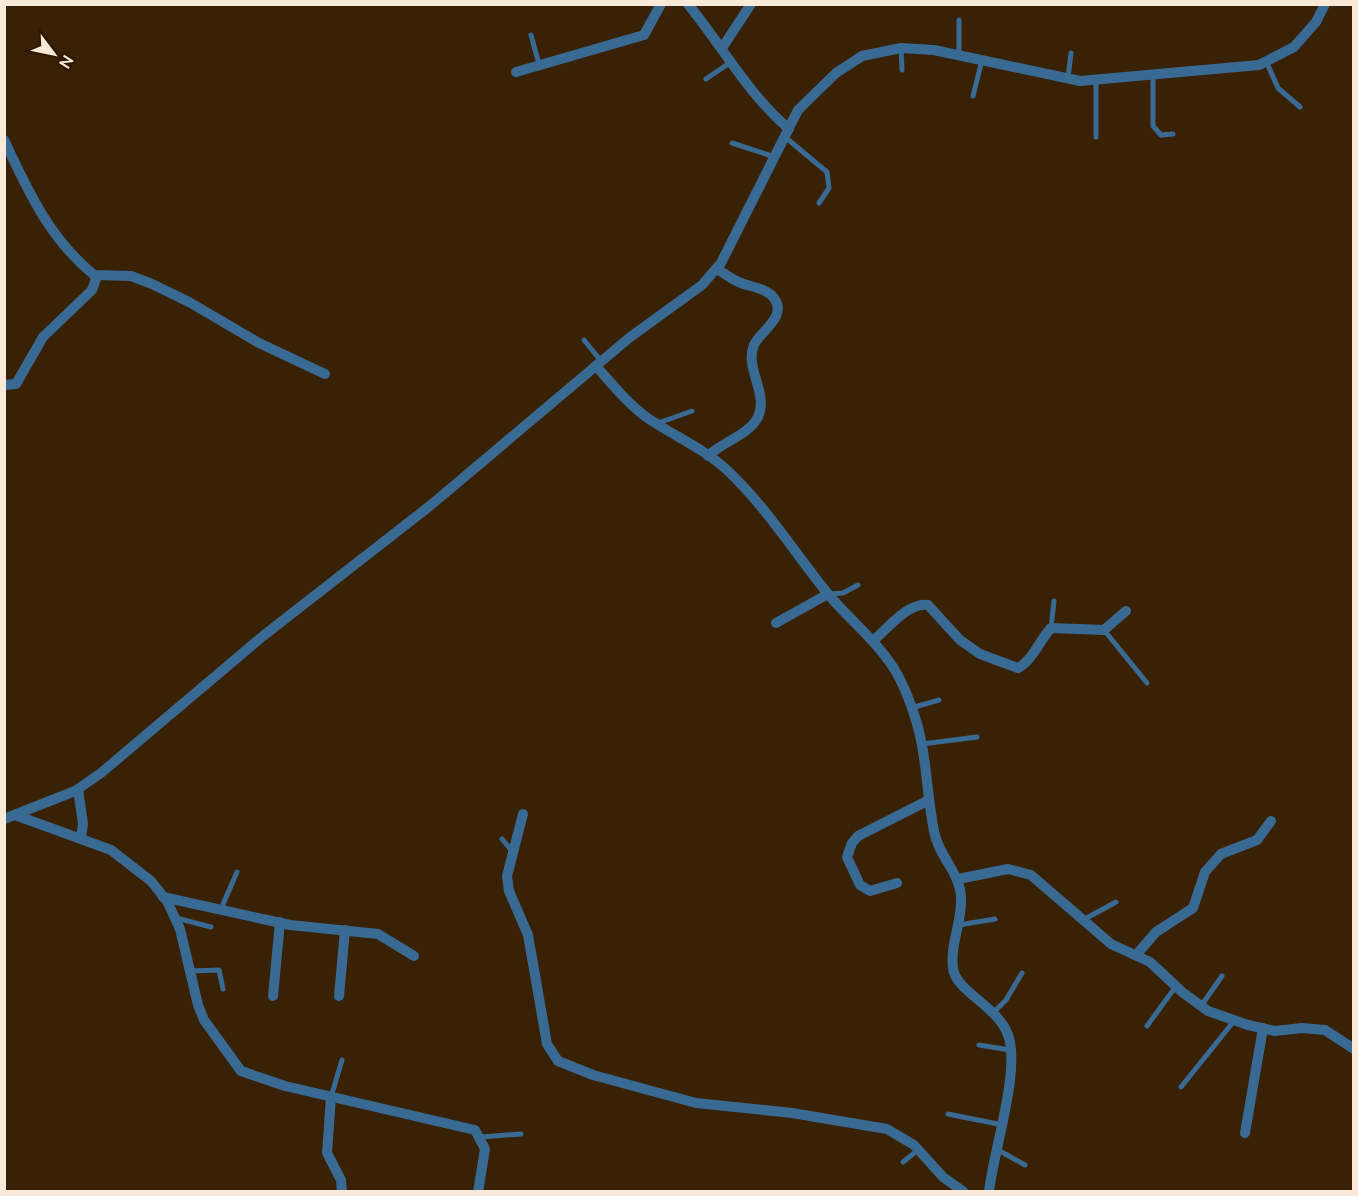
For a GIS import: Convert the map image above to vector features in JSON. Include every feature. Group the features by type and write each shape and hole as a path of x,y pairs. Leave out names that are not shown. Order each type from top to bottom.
{"street":[{"path":"516,72 644,35 661,4"},
{"path":"688,4 722,48 748,88 787,133"},
{"path":"722,48 751,4"},
{"path":"10,817 78,789 101,773 263,636 431,505 629,338 702,285 719,266 798,110 836,73 862,56 901,48 959,54 1068,78 1096,80 1259,64 1294,47 1316,22 1325,4"},
{"path":"4,140 45,223 61,243 94,274 96,279 92,290 43,337 16,384 4,385"},
{"path":"708,456 718,447 752,426 758,417 761,404 752,355 754,343 775,320 777,307 774,298 766,292 739,283 719,266"},
{"path":"94,274 131,276 152,284 189,302 259,343 326,374"},
{"path":"599,364 646,417 725,468 756,499 828,594 889,660 911,708 927,763 934,833 941,854 958,879 962,899 952,954 953,972 960,985 994,1012 1008,1033 1012,1050 1003,1125 990,1191"},
{"path":"777,623 828,594"},
{"path":"873,641 910,609 921,604 928,605 960,640 980,654 1018,668 1025,664 1039,641 1051,628 1104,630 1126,611"},
{"path":"78,789 84,824 81,837"},
{"path":"897,883 870,891 862,887 847,857 849,849 858,836 929,800"},
{"path":"523,814 507,876 509,891 528,935 547,1044 558,1061 593,1075 696,1103 792,1113 887,1129 918,1150 942,1177 964,1191"},
{"path":"10,817 81,837 111,850 151,881 163,897 180,928 204,1020 241,1071 253,1077 331,1097 475,1130 481,1137 485,1149 478,1191"},
{"path":"1137,954 1156,932 1193,908 1205,872 1221,854 1257,840 1271,821"},
{"path":"958,879 1008,869 1031,875 1111,944 1137,954 1201,1006 1234,1020 1263,1028 1325,1030 1353,1049"},
{"path":"163,897 280,922 378,934 414,956"},
{"path":"273,996 280,922"},
{"path":"339,996 345,930"},
{"path":"1245,1132 1263,1028"},
{"path":"331,1097 327,1153 340,1180 342,1191"}],"lane":[{"path":"959,20 959,54"},
{"path":"531,35 539,64"},
{"path":"901,48 902,70"},
{"path":"1068,78 1071,53"},
{"path":"973,96 983,58"},
{"path":"1266,61 1278,88 1300,107"},
{"path":"706,79 731,62"},
{"path":"1153,75 1153,126 1161,135 1173,134"},
{"path":"1096,80 1096,137"},
{"path":"787,133 827,172 828,188 819,203"},
{"path":"732,142 775,157"},
{"path":"584,340 599,364"},
{"path":"656,423 692,411"},
{"path":"828,594 843,593 858,585"},
{"path":"1051,628 1054,601"},
{"path":"1104,630 1147,682"},
{"path":"911,708 939,700"},
{"path":"922,744 977,736"},
{"path":"502,839 513,852"},
{"path":"221,909 237,872"},
{"path":"1083,920 1116,902"},
{"path":"175,917 211,927"},
{"path":"957,926 995,919"},
{"path":"190,971 219,970 223,989"},
{"path":"994,1012 1006,1000 1022,973"},
{"path":"1201,1006 1222,976"},
{"path":"1147,1026 1176,986"},
{"path":"1181,1087 1234,1020"},
{"path":"979,1045 1012,1050"},
{"path":"331,1097 342,1060"},
{"path":"948,1114 1003,1125"},
{"path":"481,1137 521,1134"},
{"path":"903,1162 918,1150"},
{"path":"998,1150 1025,1165"}]}
